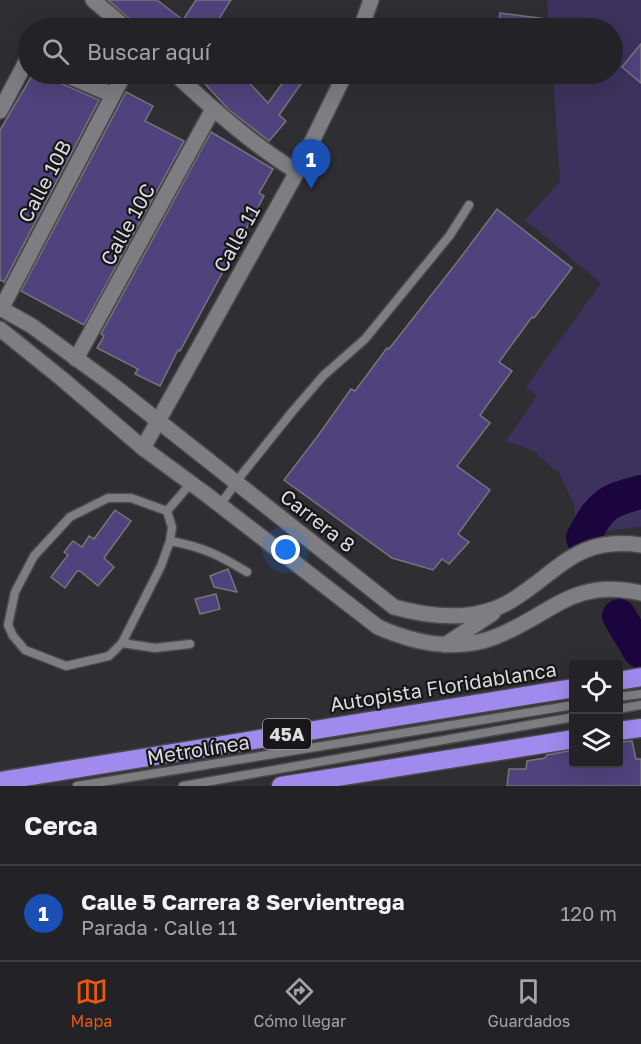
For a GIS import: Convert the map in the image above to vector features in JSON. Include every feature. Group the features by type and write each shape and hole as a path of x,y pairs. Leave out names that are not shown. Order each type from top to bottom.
{"highway":[{"name":"Autopista Floridablanca","path":"0,781 569,689"},
{"path":"623,730 641,728"},
{"path":"281,786 569,740"}],"main road":[{"path":"93,0 114,18"},
{"path":"365,18 371,0"},
{"path":"0,111 18,77"},
{"path":"88,84 114,95"},
{"name":"Calle 10B","path":"1,308 119,84"},
{"path":"186,84 264,151 297,172"},
{"name":"Calle 11","path":"143,448 297,172 340,84"},
{"name":"Calle 10C","path":"76,359 213,109"},
{"name":"Carrera 8","path":"1,308 32,326 159,420 394,607 423,615 451,617 481,612 513,600 565,560 588,549 613,543 641,545"},
{"path":"0,329 143,448 378,627 416,641 445,645 469,643 494,638 566,598 610,589 641,593"},
{"path":"445,645 513,600"}],"lane":[{"path":"220,506 292,412 323,376 365,339 450,235 469,205"},
{"path":"167,511 191,483"},
{"path":"108,498 131,498 167,511 171,527 170,540 161,566 122,643 109,657 66,666 25,650 13,636 8,625 15,592 34,556 70,517 108,498"},
{"path":"170,540 206,549 247,572"},
{"path":"122,643 155,648 190,644"},
{"path":"623,708 640,705"},
{"name":"Metrolínea","path":"77,786 569,706"},
{"name":"Metrolínea","path":"183,786 569,718"}],"shaded area":[{"path":"547,0 641,0 641,527 612,530 575,540 575,507 559,473 532,450 506,441 537,396 526,387 601,283 525,220 560,181 554,84 623,84 623,18 548,18"}],"building":[{"path":"108,0 157,0 180,18 129,18"},
{"path":"196,0 231,0 219,18 184,18"},
{"path":"500,13 538,18 499,18"},
{"path":"641,44 641,83 623,66"},
{"path":"27,84 62,84 99,100 4,282 0,280 0,130"},
{"path":"205,84 250,84 268,103 282,84 301,84 279,115 286,121 269,141 228,109"},
{"path":"126,92 153,106 145,121 184,141 84,325 21,291"},
{"path":"211,132 273,169 259,193 264,196 160,386 135,374 138,369 97,348 104,336 101,334"},
{"path":"497,209 572,268 499,362 512,371 480,415 490,423 457,466 490,490 458,534 469,542 449,564 442,559 433,570 392,558 284,480 351,389 355,391"},
{"path":"115,510 131,521 104,558 114,567 98,586 80,571 77,571 65,588 51,577 68,555 64,552 73,541 82,547 89,536 94,539"},
{"path":"228,569 237,592 214,587 210,576"},
{"path":"216,594 220,609 200,614 195,599"},
{"path":"632,741 636,759 641,759 641,786 507,786 509,769 526,769 527,761 569,751 569,768 623,768 623,742"}],"waterway":[{"path":"583,538 605,506 619,498 641,492"},
{"path":"619,616 640,651"}],"place":[{"name":"Calle 5 Carrera 8 Servientrega","path":"311,189"}]}
